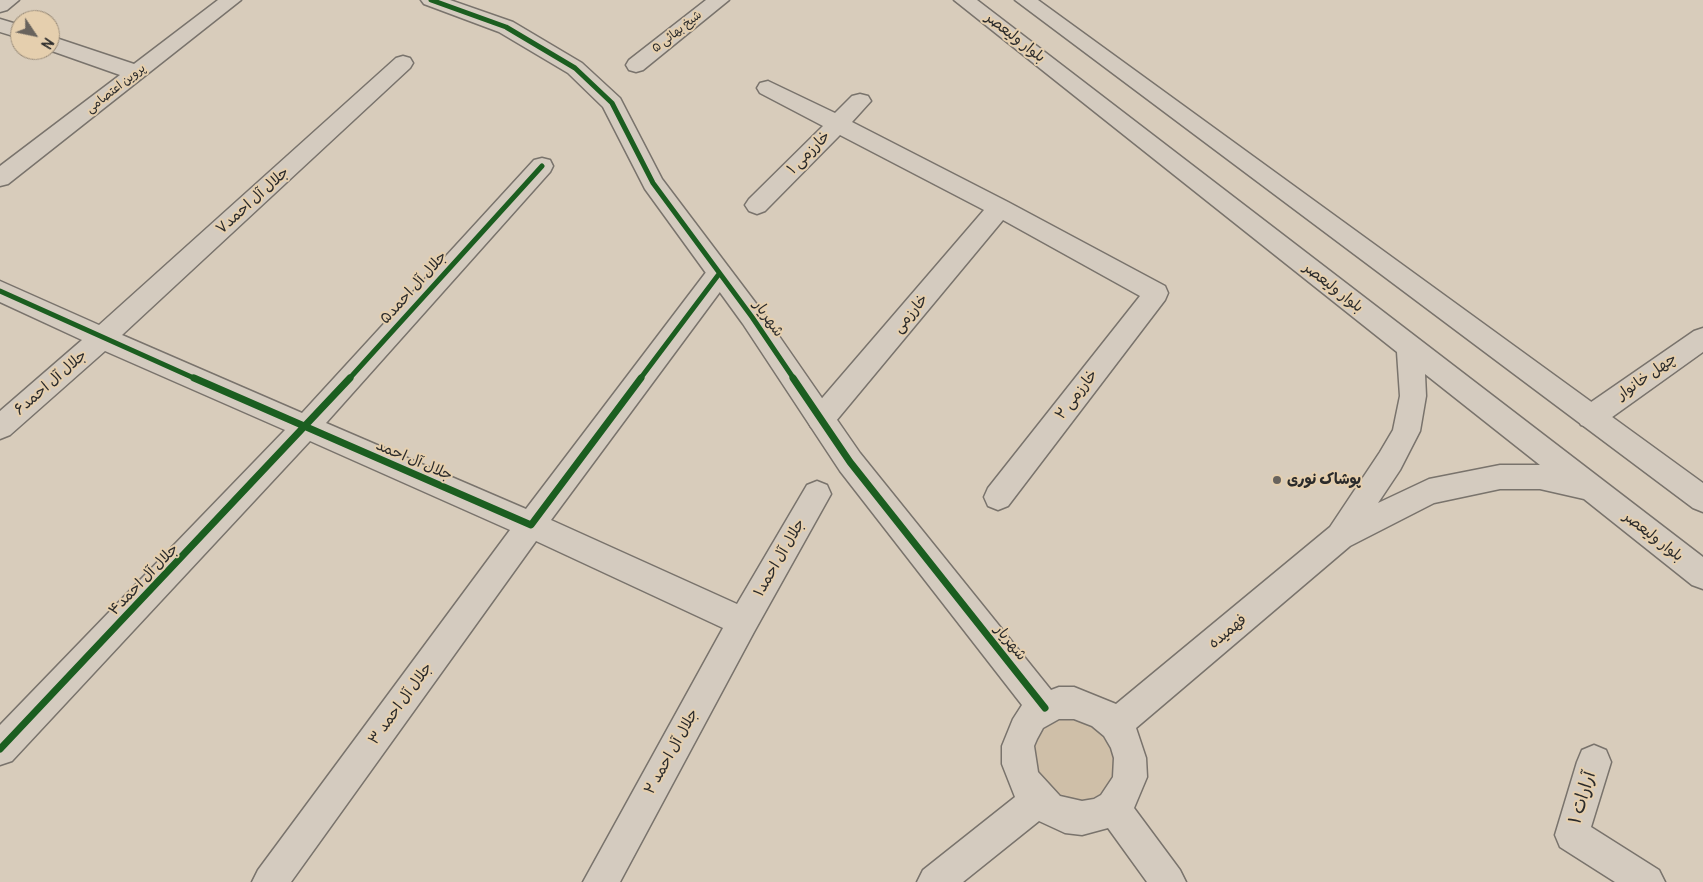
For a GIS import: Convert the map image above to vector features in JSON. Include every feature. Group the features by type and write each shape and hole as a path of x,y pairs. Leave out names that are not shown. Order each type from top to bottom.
{"street":[{"path":"0,6 9,0"},
{"name":"پروین اعتصامی","path":"0,178 232,0"},
{"name":"شهریار","path":"431,0 506,27 581,74 612,103 653,183 752,316 850,462 1046,708"},
{"name":"شیخ بهائی ۵","path":"636,65 719,0"},
{"name":"بلوار ولیعصر","path":"964,0 1132,105 1591,417 1703,498"},
{"name":"بلوار ولیعصر","path":"1025,0 1132,105 1410,348 1703,576"},
{"path":"60,45 137,72"},
{"name":"جلال آل احمد۷","path":"102,338 403,64"},
{"path":"768,88 1000,208"},
{"name":"خارزمی ۱","path":"757,205 860,101"},
{"name":"جلال آل احمد۵","path":"305,428 542,166"},
{"name":"خارزمی ۲","path":"998,497 1156,293 1000,208"},
{"name":"خارزمی","path":"821,419 1000,208"},
{"path":"530,525 719,274"},
{"name":"جلال آل احمد","path":"0,291 305,428 530,525 743,622"},
{"name":"جلال آل احمد۶","path":"0,427 102,338"},
{"name":"چهل خانوار","path":"1591,417 1703,338"},
{"name":"فهمیده","path":"1340,538 1390,461 1406,431 1413,396 1410,348"},
{"name":"جلال آل احمد۴","path":"0,749 305,428"},
{"name":"فهمیده","path":"1115,725 1340,538 1429,492 1500,477 1540,477 1591,489"},
{"name":"جلال آل احمد۱","path":"743,622 817,494"},
{"name":"جلال آل احمد ۳","path":"270,882 530,525"},
{"name":"جلال آل احمد ۲","path":"601,882 743,622"},
{"path":"1059,703 1074,703 1103,714 1115,725 1125,741 1130,758 1130,777 1124,794 1113,807 1098,815 1082,818 1065,816 1048,808 1024,781 1019,764 1018,746 1024,730 1032,717 1046,708 1059,703"},
{"name":"آرارات ۱","path":"1594,762 1572,835 1647,882"},
{"path":"935,882 1039,800"},
{"path":"1113,807 1168,882"}],"shaded area":[{"path":"1075,711 1115,740 1117,787 1080,811 1028,773 1034,727"}],"cycle path":[{"path":"431,0 506,27 575,68 612,103 653,183 752,317 850,462 1045,708"},
{"path":"0,749 305,428 542,166"},
{"path":"0,291 102,338 531,525 719,274"}],"place":[{"name":"پوشاک نوری","path":"1277,480"}]}
